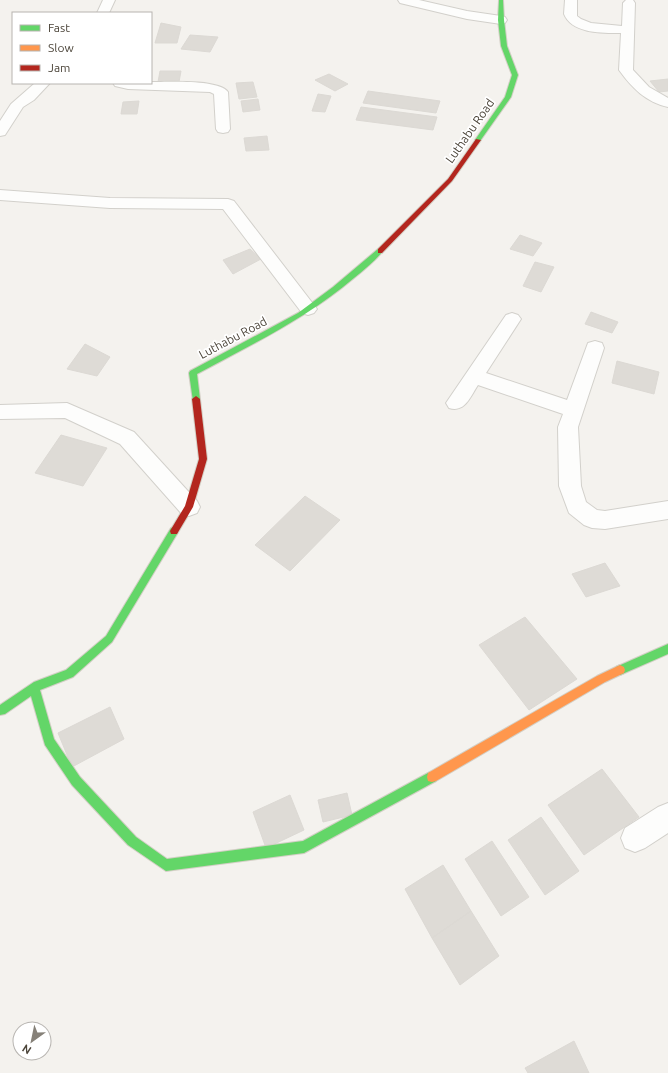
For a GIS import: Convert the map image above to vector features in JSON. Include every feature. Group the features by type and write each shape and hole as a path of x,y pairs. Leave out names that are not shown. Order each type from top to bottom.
{"street":[{"path":"103,12 109,0"},
{"path":"404,0 467,15 501,20"},
{"name":"Luthabu Road","path":"0,710 5,709 38,685 69,674 108,639 189,507 203,459 193,373 288,322 356,273 450,180 508,97 516,75 504,46 501,20 501,0"},
{"path":"571,0 570,11 572,19 582,25 596,28 627,30"},
{"path":"629,3 626,70 646,94 657,100 668,103"},
{"path":"0,132 18,104 29,97 42,84"},
{"path":"124,84 212,88 221,92 223,129"},
{"path":"0,195 110,204 228,204 308,309"},
{"path":"456,403 512,319"},
{"path":"595,348 568,427 570,486 577,507 592,519 605,520 668,510"},
{"path":"473,376 574,410"},
{"path":"0,412 67,410 127,438 189,507"},
{"path":"34,688 48,741 76,781 132,841 166,865 304,847 446,770 601,679 668,649"},
{"path":"635,838 668,817"}],"building":[{"path":"161,23 181,27 177,43 155,43"},
{"path":"190,35 218,37 210,52 181,49"},
{"path":"160,71 181,71 179,82 158,82"},
{"path":"329,74 348,84 335,91 315,80"},
{"path":"668,79 668,91 659,92 650,81"},
{"path":"253,82 257,97 239,99 236,83"},
{"path":"368,91 440,101 436,113 363,103"},
{"path":"318,94 331,96 325,112 312,111"},
{"path":"258,99 260,110 243,112 241,101"},
{"path":"139,101 137,114 121,114 123,102"},
{"path":"361,107 437,117 433,130 356,120"},
{"path":"267,136 269,150 246,151 244,138"},
{"path":"520,235 542,243 533,256 510,249"},
{"path":"250,249 261,259 233,274 223,260"},
{"path":"535,262 554,267 541,292 523,286"},
{"path":"591,312 618,322 612,333 585,324"},
{"path":"85,344 110,357 97,376 67,369"},
{"path":"617,361 659,372 654,394 612,383"},
{"path":"61,435 107,448 83,486 35,473"},
{"path":"305,496 340,520 290,571 255,545"},
{"path":"605,563 620,586 586,597 572,574"},
{"path":"525,617 577,679 529,710 479,645"},
{"path":"110,707 124,739 72,767 58,733"},
{"path":"602,769 639,817 584,855 548,805"},
{"path":"347,793 352,815 323,822 318,800"},
{"path":"290,795 304,830 266,848 253,812"},
{"path":"541,817 579,871 545,895 508,840"},
{"path":"492,841 529,897 501,916 465,859"},
{"path":"443,865 471,911 432,938 405,889"},
{"path":"471,911 499,956 460,985 432,938"},
{"path":"574,1041 589,1073 528,1073 525,1068"}],"traffic: fast":[{"path":"478,140 508,97 515,75 504,46 501,20 501,0"},
{"path":"196,399 193,373 300,315 336,289 380,251"},
{"path":"0,710 5,709 38,685 69,674 109,639 174,531"},
{"path":"620,670 668,649"},
{"path":"34,688 49,741 76,781 132,841 166,865 304,847 432,777"}],"traffic: slow":[{"path":"432,777 601,679 620,670"}],"traffic: jam":[{"path":"380,251 450,180 478,140"},
{"path":"174,531 189,507 203,459 196,399"}]}
